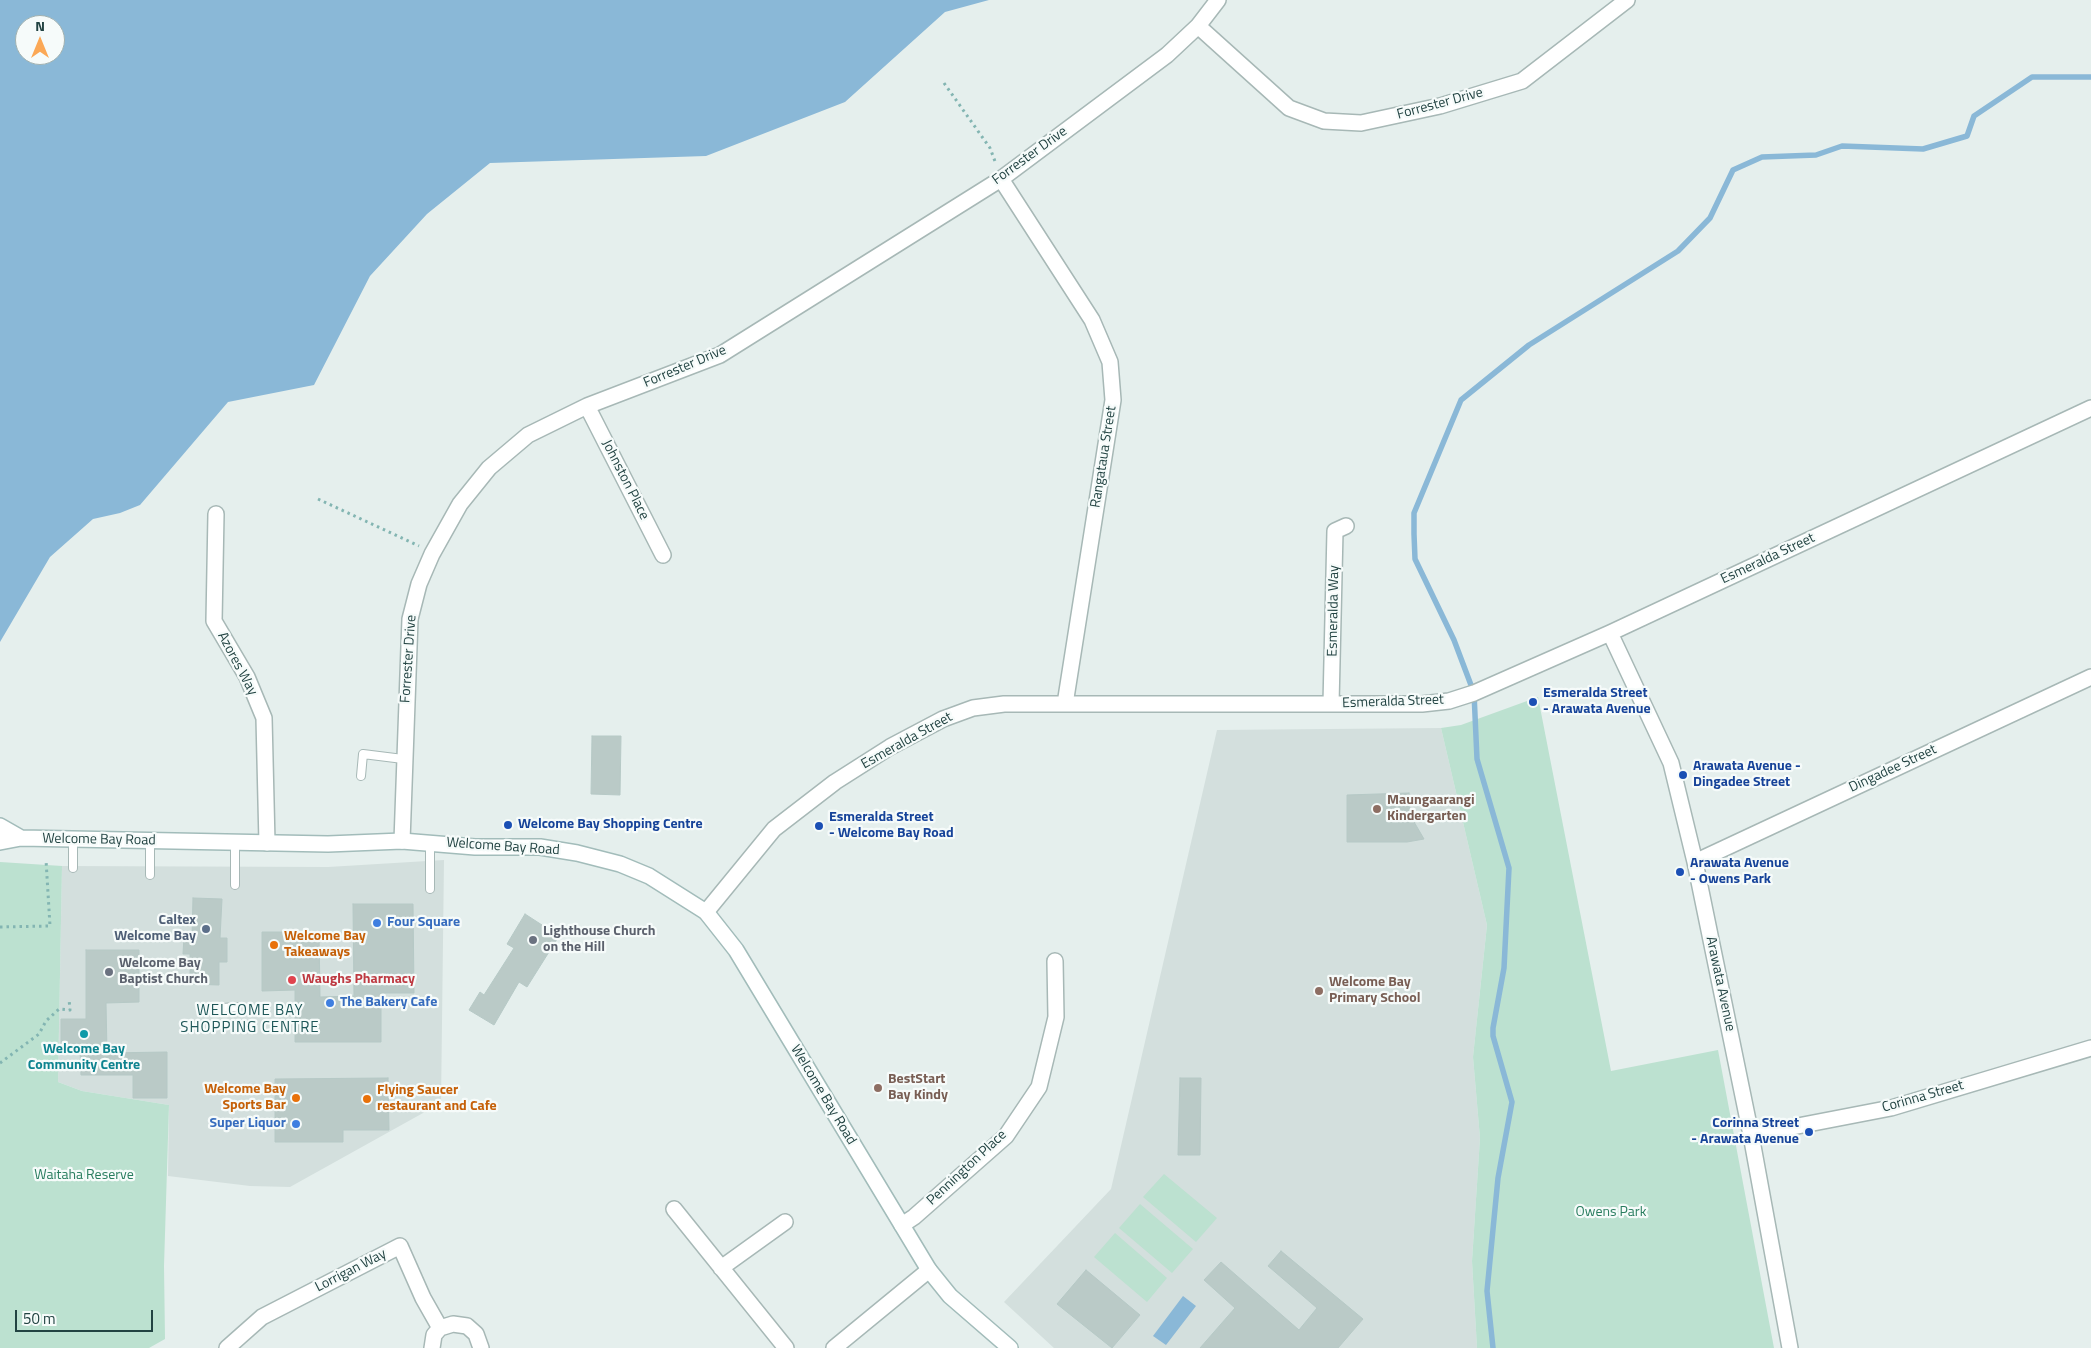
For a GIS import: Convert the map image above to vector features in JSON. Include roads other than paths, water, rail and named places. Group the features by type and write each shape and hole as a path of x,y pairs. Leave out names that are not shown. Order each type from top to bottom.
{"street":[{"name":"Forrester Drive","path":"402,841 403,759 410,619 419,584 432,554 460,504 490,468 528,435 587,406 720,355 1001,179 1167,55 1198,26 1218,0"},
{"name":"Forrester Drive","path":"1198,26 1289,108 1324,121 1361,124 1440,106 1522,82 1626,0"},
{"name":"Rangataua Street","path":"1001,179 1092,320 1110,362 1113,400 1065,704"},
{"name":"Johnston Place","path":"587,406 663,554"},
{"name":"Esmeralda Street","path":"706,912 774,829 835,782 890,747 943,718 973,708 1004,704 1422,704 1449,701 1474,693 1610,633 2091,408"},
{"name":"Azores Way","path":"216,514 214,621 247,677 264,718 267,843"},
{"name":"Esmeralda Way","path":"1331,704 1334,531 1346,526"},
{"name":"Arawata Avenue","path":"1610,633 1671,763 1695,862 1751,1135 1790,1348"},
{"name":"Dingadee Street","path":"1695,862 2091,677"},
{"name":"Welcome Bay Road","path":"0,826 21,838"},
{"name":"Welcome Bay Road","path":"0,842 21,838 328,844 402,841 475,847 540,847 577,852 620,864 649,876 706,912 736,950 929,1270 950,1296 1010,1348"},
{"name":"Pennington Place","path":"902,1225 914,1217 1006,1136 1039,1087 1056,1018 1055,961"},
{"name":"Corinna Street","path":"1751,1135 1891,1108 2091,1048"},
{"path":"674,1209 786,1348"},
{"path":"721,1268 785,1222"},
{"name":"Lorrigan Way","path":"227,1348 262,1317 400,1246 423,1298 440,1328"},
{"path":"834,1348 929,1270"},
{"path":"432,1348 434,1335 440,1328 453,1324 467,1326 476,1334 481,1348"}],"lane":[{"path":"361,776 363,754 403,759"},
{"path":"73,840 73,868"},
{"path":"150,841 150,875"},
{"path":"235,842 235,885"},
{"path":"430,843 430,889"},
{"path":"223,1008 236,1007"}],"water":[{"path":"0,0 989,0 945,12 845,102 706,156 490,163 427,214 370,276 314,385 228,402 140,505 120,513 93,519 50,557 0,642"},
{"path":"1183,1296 1196,1306 1166,1345 1153,1336"}],"waterway":[{"path":"1493,1348 1487,1291 1498,1178 1512,1102 1493,1036 1504,968 1509,868 1477,759 1474,693 1454,640 1415,559 1414,534 1414,513 1461,400 1529,345 1678,251 1710,218 1733,170 1762,157 1816,155 1842,146 1923,149 1967,136 1974,116 2032,77 2091,77"}],"place":[{"name":"Esmeralda Street - Arawata Avenue","path":"1533,702"},
{"name":"Arawata Avenue - Dingadee Street","path":"1683,775"},
{"name":"Maungaarangi Kindergarten","path":"1377,809"},
{"name":"Welcome Bay Shopping Centre","path":"508,825"},
{"name":"Esmeralda Street - Welcome Bay Road","path":"819,826"},
{"name":"Arawata Avenue - Owens Park","path":"1680,872"},
{"name":"Four Square","path":"377,923"},
{"name":"Caltex Welcome Bay","path":"206,929"},
{"name":"Lighthouse Church on the Hill","path":"533,940"},
{"name":"Welcome Bay Takeaways","path":"274,945"},
{"name":"Welcome Bay Baptist Church","path":"109,972"},
{"name":"Waughs Pharmacy","path":"292,980"},
{"name":"Welcome Bay Primary School","path":"1319,991"},
{"name":"The Bakery Cafe","path":"330,1003"},
{"name":"Welcome Bay Community Centre","path":"84,1034"},
{"name":"BestStart Bay Kindy","path":"878,1088"},
{"name":"Welcome Bay Sports Bar","path":"296,1098"},
{"name":"Flying Saucer restaurant and Cafe","path":"367,1099"},
{"name":"Super Liquor","path":"296,1124"},
{"name":"Corinna Street - Arawata Avenue","path":"1809,1132"}],"district":[{"name":"WELCOME BAY SHOPPING CENTRE","path":"250,1020"}],"park label":[{"name":"Waitaha Reserve","path":"84,1176"},
{"name":"Owens Park","path":"1611,1213"}]}
